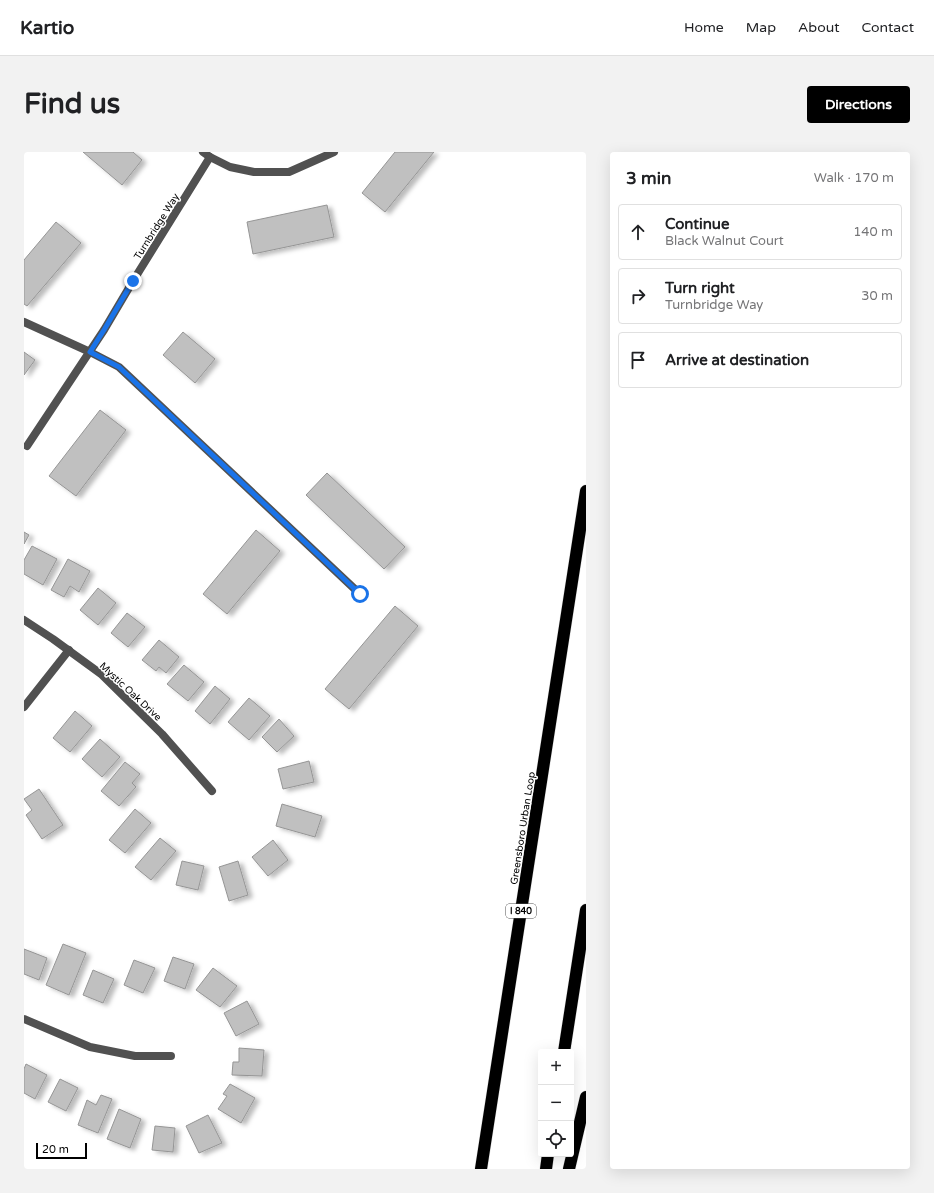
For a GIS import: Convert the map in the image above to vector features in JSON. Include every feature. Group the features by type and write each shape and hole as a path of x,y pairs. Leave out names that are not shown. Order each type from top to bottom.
{"highway":[{"name":"Greensboro Urban Loop","path":"481,1169 586,491"},
{"path":"564,1049 586,910"},
{"path":"569,1169 586,1097"},
{"path":"546,1169 548,1157"}],"street":[{"path":"203,152 230,168 254,172 289,172 334,152"},
{"name":"Turnbridge Way","path":"27,446 90,352 210,157"},
{"path":"24,322 119,367 360,594"},
{"name":"Mystic Oak Drive","path":"24,620 69,650 101,674 162,734 212,791"},
{"path":"24,707 69,650"},
{"path":"24,1019 90,1047 135,1056 171,1056"}],"building":[{"path":"83,152 133,152 142,160 122,185"},
{"path":"395,152 434,152 385,212 362,193"},
{"path":"327,205 334,237 253,254 247,222"},
{"path":"56,222 81,243 27,306 24,304 24,260"},
{"path":"183,332 215,359 195,383 163,355"},
{"path":"24,352 35,360 24,375"},
{"path":"100,410 126,430 76,496 49,476"},
{"path":"327,473 405,547 384,569 306,495"},
{"path":"256,530 280,551 227,614 203,594"},
{"path":"24,532 29,535 24,544"},
{"path":"32,546 57,559 43,585 24,574 24,560"},
{"path":"68,559 90,571 79,592 70,586 64,597 51,590"},
{"path":"98,588 116,603 98,625 80,610"},
{"path":"395,606 418,626 349,709 325,689"},
{"path":"127,613 145,627 128,647 111,633"},
{"path":"159,640 179,657 166,673 159,667 156,671 142,660"},
{"path":"184,665 204,682 188,701 167,684"},
{"path":"215,686 230,699 210,724 195,711"},
{"path":"249,698 270,716 249,740 228,722"},
{"path":"75,711 92,726 70,752 53,738"},
{"path":"279,719 294,736 277,752 262,737"},
{"path":"100,739 120,757 102,777 82,759"},
{"path":"309,761 314,782 283,789 278,769"},
{"path":"125,762 140,774 132,783 136,787 119,806 101,791"},
{"path":"39,789 63,825 42,839 26,815 32,810 24,799"},
{"path":"282,804 322,816 315,837 276,826"},
{"path":"135,809 151,823 125,853 109,840"},
{"path":"160,838 176,851 151,880 135,867"},
{"path":"273,840 288,860 268,876 252,857"},
{"path":"182,861 204,866 198,890 176,885"},
{"path":"238,861 248,895 229,901 219,867"},
{"path":"63,944 86,953 69,995 46,985"},
{"path":"24,949 47,958 39,980 24,974"},
{"path":"173,957 194,964 185,989 164,981"},
{"path":"134,960 155,968 143,993 124,985"},
{"path":"213,968 237,986 220,1007 196,990"},
{"path":"93,970 114,979 103,1003 83,995"},
{"path":"247,1001 259,1024 236,1036 224,1013"},
{"path":"239,1048 264,1050 262,1076 232,1075 233,1062 239,1062"},
{"path":"26,1064 47,1075 35,1099 24,1093 24,1069"},
{"path":"60,1079 78,1088 66,1111 48,1102"},
{"path":"230,1084 255,1098 241,1123 218,1109 227,1096 223,1094"},
{"path":"101,1095 112,1099 98,1133 78,1125 87,1100 96,1105"},
{"path":"119,1109 141,1119 130,1148 107,1139"},
{"path":"208,1115 222,1143 199,1153 186,1126"},
{"path":"155,1126 175,1128 173,1152 152,1150"}],"route":[{"path":"133,281 90,352 119,367 360,594"}]}
